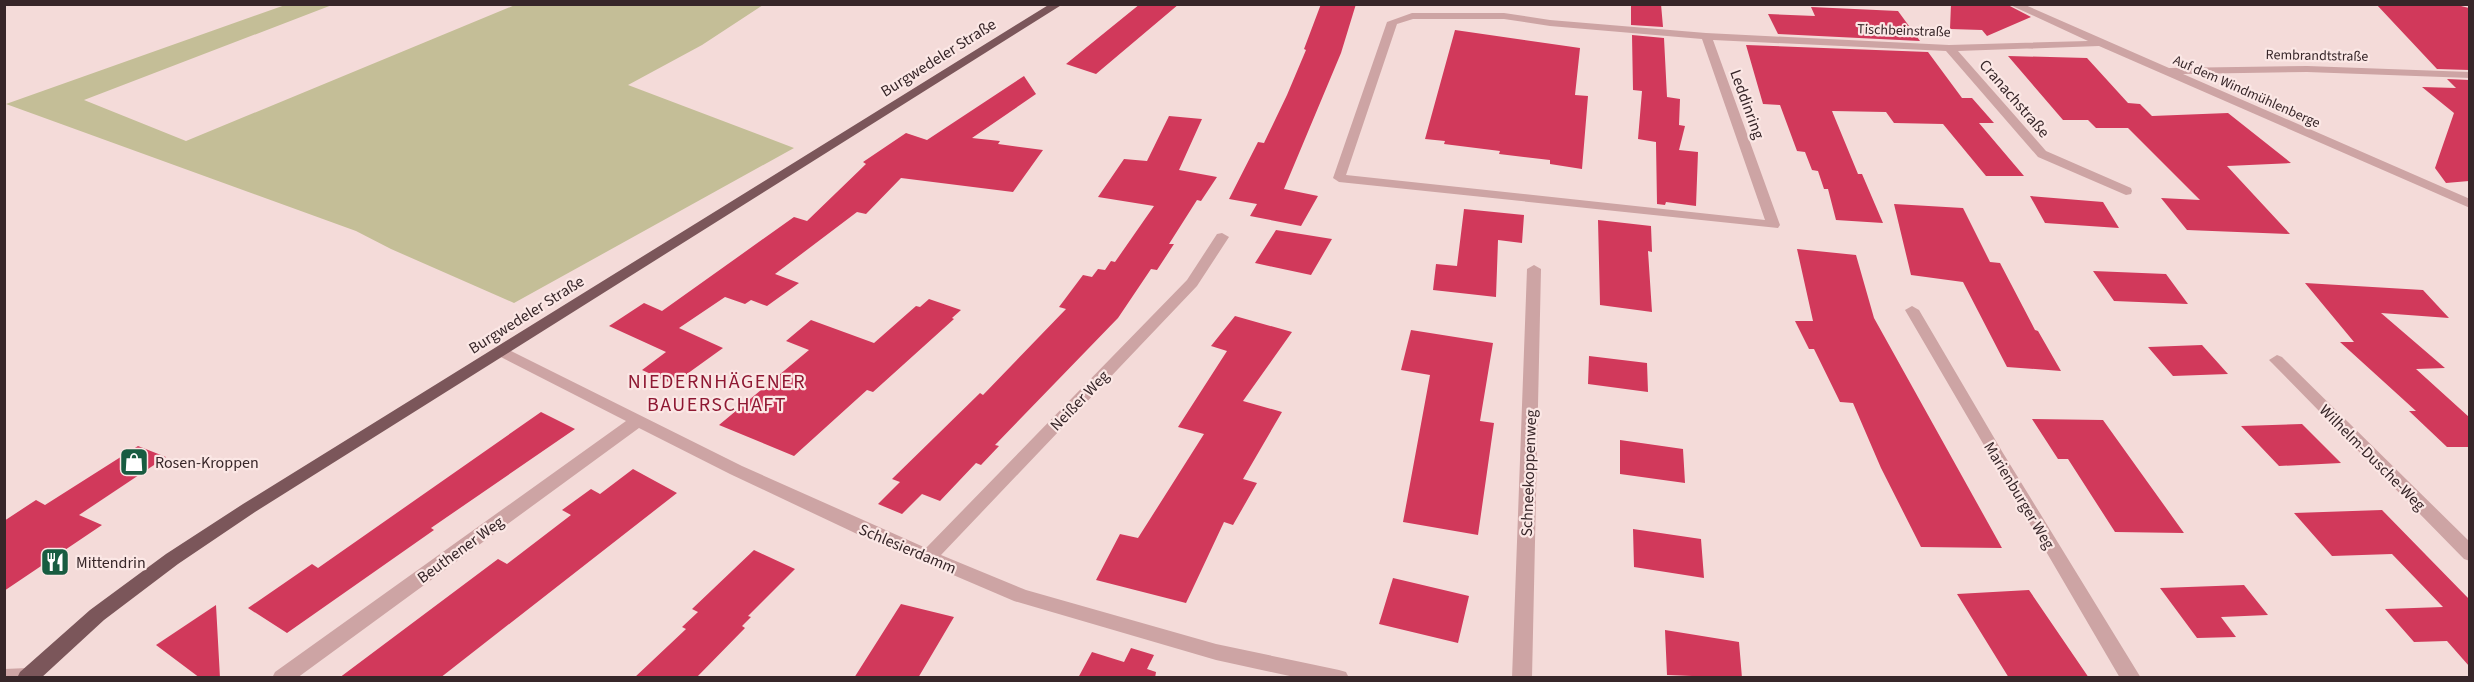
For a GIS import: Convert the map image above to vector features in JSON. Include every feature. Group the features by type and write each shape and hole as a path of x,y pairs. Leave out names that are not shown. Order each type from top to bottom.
{"main road":[{"name":"Burgwedeler Straße","path":"28,677 97,615 172,560 249,508 1058,4"}],"street":[{"name":"Auf dem Windmühlenberge","path":"2013,4 2469,204"},
{"name":"Leddinring","path":"1505,10 1550,23 1706,36 1773,225 1340,178 1392,22 1412,16 1505,10"},
{"name":"Tischbeinstraße","path":"1706,36 1949,48 2101,44"},
{"name":"Cranachstraße","path":"1949,48 2042,154 2126,191"},
{"name":"Rembrandtstraße","path":"2164,71 2307,69 2469,75"},
{"name":"Neißer Weg","path":"928,557 1192,283 1222,237"},
{"name":"Schneekoppenweg","path":"1522,678 1534,269"},
{"name":"Marienburger Weg","path":"1912,310 1996,455 2131,678"},
{"name":"Schlesierdamm","path":"502,352 747,475 928,557 1021,596 1216,652 1339,678"},
{"name":"Wilhelm-Dusche-Weg","path":"2277,360 2469,554"},
{"name":"Beuthener Weg","path":"282,678 638,420"},
{"path":"4,677 28,677"}],"shaded area":[{"path":"288,4 332,5 84,100 186,141 515,5 763,5 702,45 628,85 794,148 514,303 391,249 356,231 6,104"}],"building":[{"path":"1140,4 1179,4 1096,74 1066,64"},
{"path":"1321,4 1356,4 1341,53 1284,189 1318,196 1301,226 1250,216 1257,204 1229,199 1258,142 1264,143 1287,95 1306,50 1304,49"},
{"path":"1631,4 1661,4 1663,27 1631,25"},
{"path":"1951,4 2006,4 2031,17 1987,36 1982,30 1950,29"},
{"path":"2376,4 2453,4 2469,8 2469,70 2437,69"},
{"path":"1811,7 1898,11 1920,41 1778,34 1768,14 1815,16"},
{"path":"1455,30 1580,48 1575,95 1588,96 1582,169 1550,164 1550,160 1499,154 1500,151 1444,144 1445,141 1425,139"},
{"path":"1632,35 1664,38 1667,97 1680,99 1679,125 1685,126 1679,150 1698,152 1696,206 1666,202 1665,205 1657,204 1656,142 1638,139 1642,91 1633,90"},
{"path":"1746,45 1928,52 1962,98 1972,98 1994,123 1979,123 2024,176 1986,176 1943,124 1894,123 1886,112 1832,111 1858,174 1862,174 1883,223 1836,220 1828,189 1824,189 1818,171 1812,170 1805,152 1797,151 1780,105 1763,104"},
{"path":"2008,56 2087,58 2128,103 2140,104 2152,116 2228,113 2291,163 2227,166 2290,234 2187,230 2161,198 2200,200 2128,128 2096,128 2088,120 2063,120"},
{"path":"1024,76 1036,94 972,138 1043,150 1013,192 901,178 866,214 857,212 775,274 799,283 767,306 751,300 745,304 725,297 679,328 723,348 673,384 642,370 666,352 609,326 644,303 662,311 794,217 807,221 866,164 863,162 906,133 927,140"},
{"path":"2447,79 2469,80 2469,181 2446,183 2435,168 2454,113 2422,87 2456,88"},
{"path":"1169,116 1202,119 1179,170 1217,177 1201,201 1197,200 1169,244 1174,244 1157,270 1151,269 1118,318 995,445 999,446 981,465 976,463 940,501 922,494 902,514 878,504 900,482 892,479 980,393 983,395 1066,309 1059,307 1083,275 1092,277 1098,269 1105,270 1111,261 1115,262 1154,206 1098,197 1124,159 1147,161"},
{"path":"2030,196 2103,202 2119,228 2045,223"},
{"path":"1894,204 1963,208 1990,262 2000,263 2035,330 2038,331 2061,371 2007,367 1963,282 1911,275"},
{"path":"1464,209 1524,215 1522,243 1498,240 1496,297 1433,290 1436,264 1457,266"},
{"path":"1598,220 1651,226 1652,252 1648,251 1652,312 1600,305"},
{"path":"1276,230 1332,239 1311,275 1255,263"},
{"path":"1797,249 1856,255 1874,318 2002,548 1921,547 1881,468 1853,403 1840,402 1814,349 1809,349 1795,321 1813,321"},
{"path":"2093,271 2166,274 2188,304 2114,301"},
{"path":"2305,283 2423,290 2449,318 2381,313 2445,368 2416,369 2469,417 2469,447 2447,447 2409,411 2416,411 2340,342 2354,342"},
{"path":"929,299 961,310 952,318 954,319 873,392 867,390 794,456 719,425 809,350 786,341 811,320 874,343 916,306 920,307"},
{"path":"1235,316 1292,332 1243,401 1282,412 1243,479 1257,483 1233,525 1224,522 1186,603 1096,580 1120,534 1138,538 1204,434 1178,427 1227,351 1211,346"},
{"path":"1411,330 1493,343 1480,421 1494,423 1478,535 1403,522 1430,375 1401,370"},
{"path":"2202,345 2228,374 2173,376 2148,347"},
{"path":"1589,356 1647,363 1648,392 1588,384"},
{"path":"541,412 575,429 431,528 434,530 287,633 248,608 312,564 318,568"},
{"path":"2032,419 2103,420 2184,533 2115,532 2068,459 2058,459"},
{"path":"2302,424 2341,463 2279,466 2241,426"},
{"path":"1620,440 1683,449 1685,483 1620,474"},
{"path":"138,446 166,457 79,515 102,525 4,591 4,521 36,500 45,505"},
{"path":"633,469 677,493 440,678 339,678 498,559 507,564 571,515 562,510 591,489 600,494"},
{"path":"2382,510 2469,599 2469,666 2447,641 2414,642 2385,609 2443,607 2392,554 2332,556 2294,513"},
{"path":"1633,529 1701,539 1704,578 1634,567"},
{"path":"754,550 795,569 748,616 751,617 742,626 745,628 696,678 634,678 686,629 682,627 698,612 692,609"},
{"path":"1393,578 1469,596 1458,643 1379,624"},
{"path":"2244,585 2268,615 2221,617 2236,637 2197,638 2160,588"},
{"path":"2029,590 2089,678 2009,678 1957,594"},
{"path":"901,604 954,617 918,678 854,678"},
{"path":"216,605 220,678 200,678 156,645"},
{"path":"1665,630 1739,642 1742,678 1667,675"},
{"path":"1131,648 1154,655 1147,669 1156,672 1155,678 1078,678 1092,652 1124,662"}],"place":[{"name":"Rosen-Kroppen","path":"134,462"},
{"name":"Mittendrin","path":"55,562"}],"district":[{"name":"NIEDERNHÄGENER BAUERSCHAFT","path":"717,392"}]}
